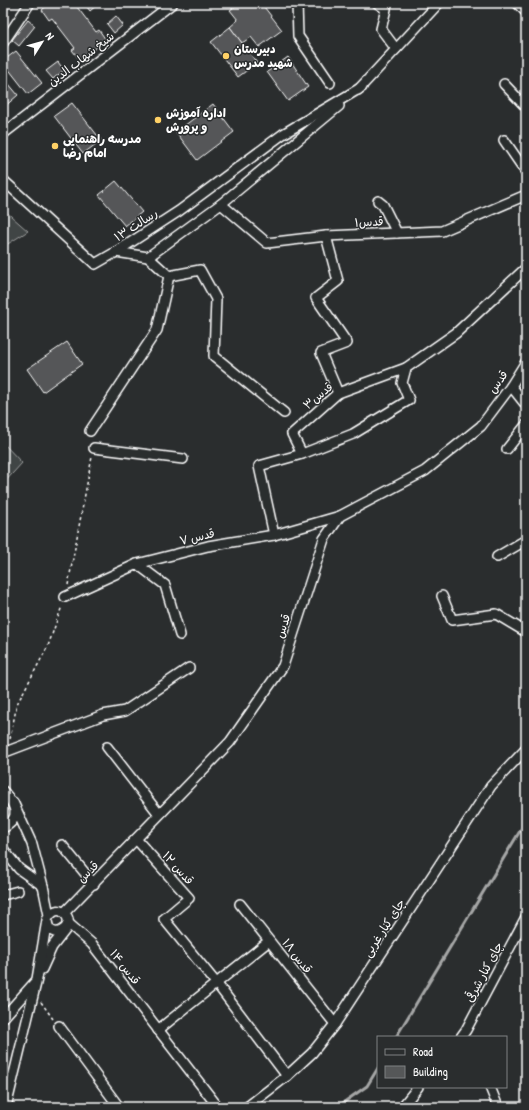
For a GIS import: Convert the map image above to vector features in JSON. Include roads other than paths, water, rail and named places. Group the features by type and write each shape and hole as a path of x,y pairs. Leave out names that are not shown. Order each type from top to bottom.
{"main road":[{"path":"519,3 526,10"}],"street":[{"path":"3,43 30,3"},
{"name":"شیخ شهاب الدین","path":"3,134 173,3"},
{"path":"298,3 298,36 330,83"},
{"path":"377,3 386,9 381,29 396,49"},
{"name":"رسالت ۱۳","path":"116,252 148,257 221,204 362,87 440,3"},
{"path":"504,84 526,107"},
{"name":"رسالت ۱۳","path":"116,252 179,211 283,134 362,87"},
{"path":"504,140 526,172"},
{"path":"3,180 94,264 116,252"},
{"name":"قدس۱","path":"221,204 267,243 326,236 442,231 526,195"},
{"path":"378,201 383,205 397,233"},
{"path":"326,236 338,281 316,298 347,343 321,353 338,393"},
{"path":"148,257 169,276"},
{"name":"قدس۳","path":"302,454 292,434 338,393 406,368 456,333 526,268"},
{"path":"169,276 200,270 216,299 214,356 284,414"},
{"path":"90,431 157,330 169,276"},
{"name":"قدس","path":"64,913 94,884 159,814 230,742 283,666 324,539 340,516 425,471 481,426 511,386 526,362"},
{"path":"274,535 259,466 302,454 353,434 409,400 402,383 406,368"},
{"path":"511,386 526,405"},
{"path":"507,449 526,425"},
{"path":"94,448 183,458"},
{"name":"قدس ۷","path":"65,597 137,564 208,546 274,535 340,516"},
{"path":"497,557 526,540"},
{"path":"137,564 164,585 180,635"},
{"path":"442,596 452,620 496,614 526,632"},
{"path":"8,751 103,715 125,711 189,668"},
{"path":"106,747 159,814"},
{"name":"چای کنار غربی","path":"247,1107 287,1076 312,1053 335,1024 491,786 526,749"},
{"path":"3,791 13,802 32,844 43,886 48,917 47,925 50,930 56,932 61,932 67,926"},
{"path":"3,828 14,821 16,814 13,802"},
{"name":"قدس ۱۲","path":"136,839 189,898 164,918 216,984"},
{"path":"62,845 94,884"},
{"path":"3,849 19,869 43,886"},
{"path":"3,895 18,891"},
{"name":"قدس ۱۸","path":"240,904 335,1024"},
{"path":"3,1018 37,979 52,947 67,926 68,918 64,913 54,911 48,917 37,979 6,1107"},
{"name":"چای کنار شرقی","path":"465,1035 526,917"},
{"name":"قدس ۱۴","path":"67,926 92,944 218,1107"},
{"path":"158,1030 270,941"},
{"path":"216,984 287,1076"},
{"path":"59,1026 119,1107"},
{"path":"402,1107 417,1088"},
{"path":"490,1088 498,1107"}],"waterway":[{"path":"397,1036 526,821"},
{"path":"337,1107 367,1086 377,1070"}],"place":[{"name":"دبیرستان شهید مدرس","path":"226,56"},
{"name":"اداره آموزش و پرورش","path":"158,120"},
{"name":"مدرسه راهنمایی امام رضا","path":"55,146"}]}
